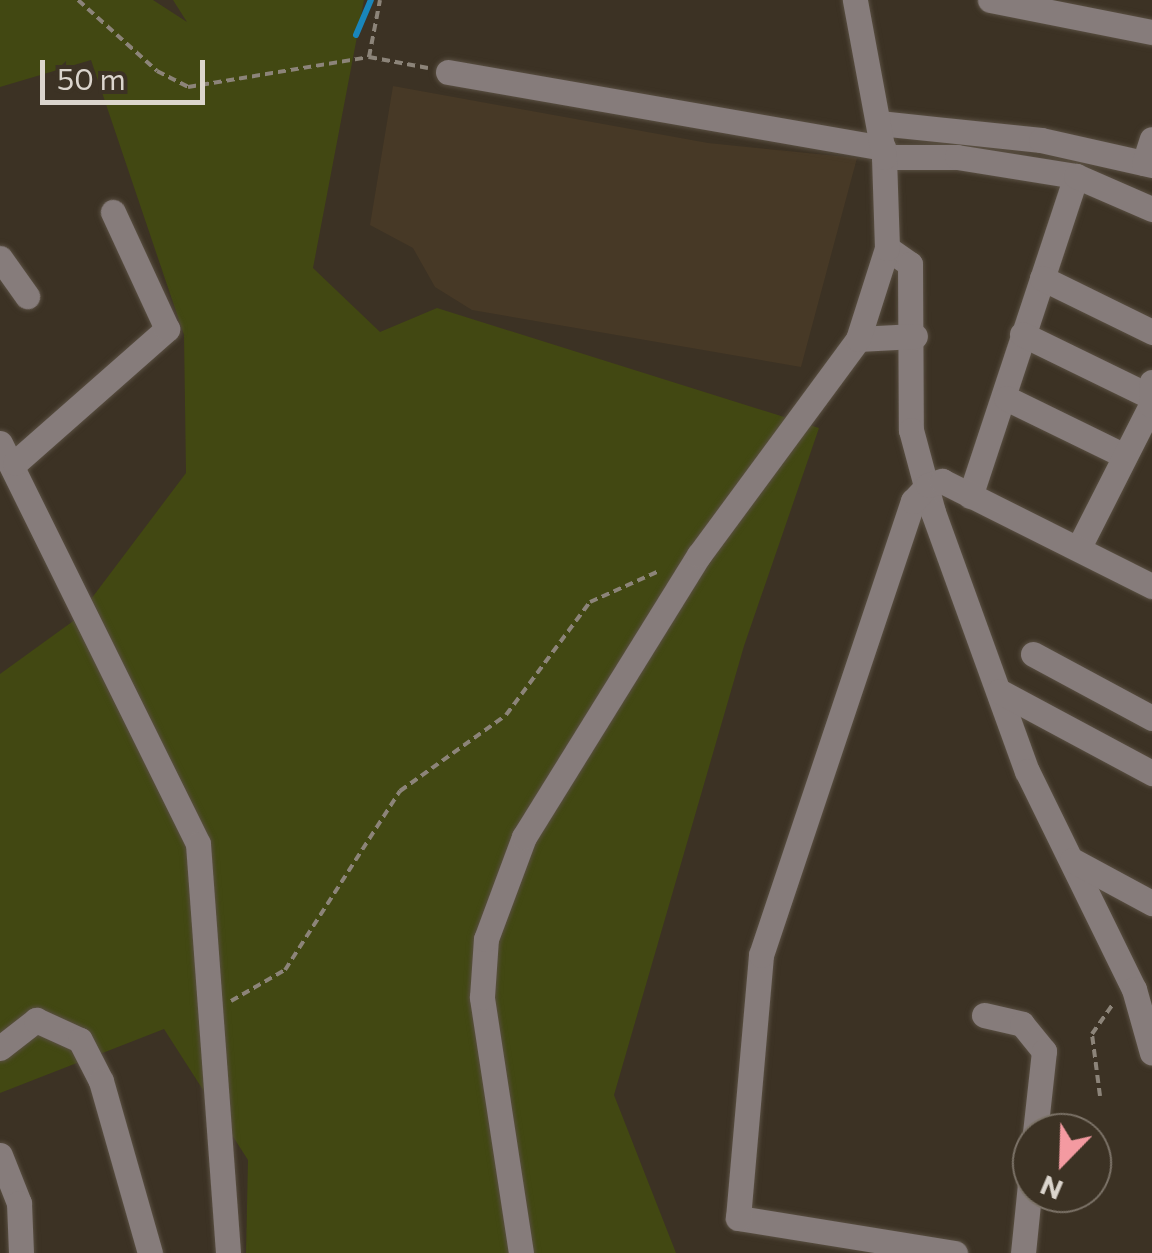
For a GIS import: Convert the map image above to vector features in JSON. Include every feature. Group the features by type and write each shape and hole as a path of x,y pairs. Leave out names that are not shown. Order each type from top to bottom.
{"street":[{"path":"521,1253 482,997 486,939 524,837 699,555 858,340 887,248 882,142 855,0"},
{"path":"990,0 1152,32"},
{"path":"448,72 1076,176 1152,209"},
{"path":"882,142 1040,140 1149,155"},
{"path":"970,496 1006,398 1022,334 1076,176"},
{"path":"112,212 168,329 8,453 198,844 216,1002 228,1253"},
{"path":"887,248 910,264 914,336 912,430 928,485 999,692 1072,860 1134,989 1152,1053"},
{"path":"0,258 27,296"},
{"path":"1042,278 1152,332"},
{"path":"1022,334 1150,396 1079,547"},
{"path":"858,340 914,336"},
{"path":"1006,398 1121,454"},
{"path":"945,1252 738,1218 761,955 912,500 928,485 942,481 1152,586"},
{"path":"1033,654 1152,718"},
{"path":"999,692 1152,773"},
{"path":"1072,860 1152,903"},
{"path":"984,1014 1022,1024 1044,1052 1038,1113"},
{"path":"0,1048 36,1020 80,1040 101,1080 150,1253"},
{"path":"0,1155 19,1203 21,1253"},
{"path":"1022,1253 1027,1213"}],"path":[{"path":"78,0 157,72 188,87 369,57 448,72"},
{"path":"369,57 380,0"},
{"path":"216,1002 246,998 285,970 400,791 506,715 590,602 699,555"},
{"path":"1100,1096 1095,1025 1134,989"}],"shaded area":[{"path":"393,86 708,143 857,158 801,367 472,310 435,287 413,248 370,225"}],"green space":[{"path":"0,0 153,0 187,22 173,0 364,0 313,268 380,332 437,308 819,428 744,646 614,1095 676,1253 246,1253 248,1160 164,1029 0,1093 0,674 76,619 186,473 184,335 91,60 0,87"}],"waterway":[{"path":"356,35 371,0"}]}
